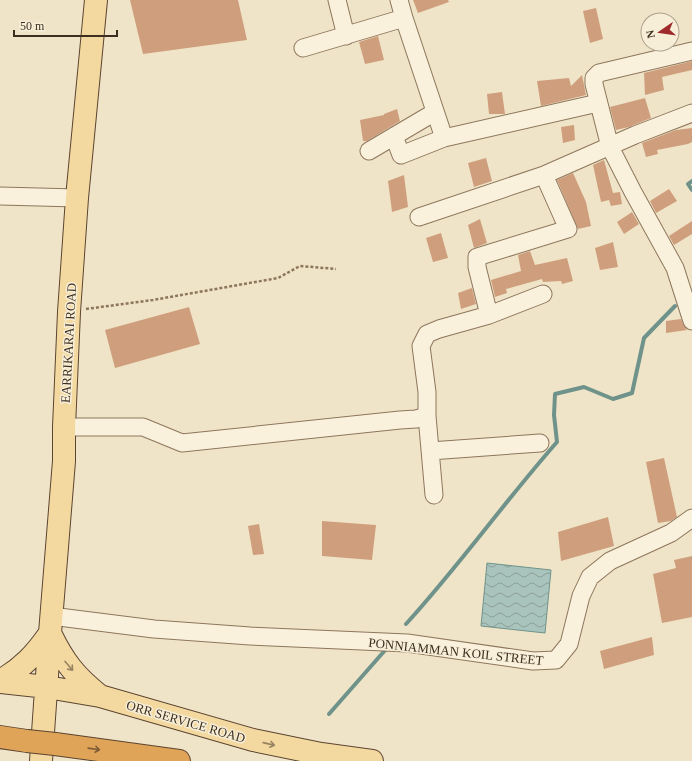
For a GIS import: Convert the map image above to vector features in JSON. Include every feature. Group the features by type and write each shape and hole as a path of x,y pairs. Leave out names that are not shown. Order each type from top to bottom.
{"highway":[{"path":"0,737 179,761"}],"main road":[{"name":"EARRIKARAI ROAD","path":"41,761 50,624 64,461 69,312 77,198 96,0"},
{"path":"0,682 13,674 40,648 50,624"},
{"path":"50,624 64,661 100,696"},
{"name":"ORR SERVICE ROAD","path":"0,682 47,687 100,696 253,740 321,754 372,761"}],"street":[{"path":"337,0 346,36"},
{"path":"399,0 444,138"},
{"path":"303,48 404,18"},
{"path":"692,51 599,73 594,78 598,103 610,147 675,268 692,321"},
{"path":"394,136 401,155 444,138 598,103"},
{"path":"369,151 435,112"},
{"path":"419,216 544,175 635,135 692,113"},
{"path":"489,315 476,267 477,258 568,229 544,175"},
{"path":"0,196 77,198"},
{"path":"434,495 426,416 427,392 421,346 427,334 439,329 489,315 543,294"},
{"path":"64,427 143,427 182,443 416,419 426,416"},
{"path":"430,451 540,443"},
{"name":"PONNIAMMAN KOIL STREET","path":"50,624 154,629 250,636 406,643 533,661 556,660 569,644 581,596 590,577 610,561 671,533 692,518"}],"path":[{"path":"69,312 153,300 278,278 300,266 336,269"}],"water":[{"path":"487,563 551,570 545,633 481,626"}],"building":[{"path":"130,0 238,0 247,40 143,54"},
{"path":"413,0 448,0 449,2 418,13"},
{"path":"596,8 603,39 590,43 583,11"},
{"path":"378,36 384,60 365,64 359,42"},
{"path":"692,61 692,70 662,77 664,90 645,95 644,73"},
{"path":"582,75 586,95 541,106 537,81 569,78 571,86"},
{"path":"502,92 505,114 489,114 487,94"},
{"path":"645,98 651,118 629,127 616,130 610,107"},
{"path":"397,109 400,121 367,141 363,141 360,120 384,115"},
{"path":"574,125 575,140 563,143 561,127"},
{"path":"692,128 692,142 657,150 658,154 646,157 642,143 676,130"},
{"path":"486,158 492,181 474,187 468,163"},
{"path":"604,160 613,193 620,192 622,204 611,206 609,200 601,202 593,165"},
{"path":"573,173 586,202 591,226 578,229 557,180"},
{"path":"404,175 408,207 392,212 388,181"},
{"path":"669,189 677,201 656,213 650,201"},
{"path":"632,212 639,224 624,234 617,222"},
{"path":"480,219 487,243 474,248 468,225"},
{"path":"692,221 692,234 674,245 669,236"},
{"path":"441,233 448,258 433,262 426,238"},
{"path":"613,242 618,267 600,270 595,248"},
{"path":"530,251 535,265 567,258 573,281 562,284 561,281 543,282 542,279 506,289 507,293 495,297 491,280 521,271 518,255"},
{"path":"472,288 476,304 461,309 458,293"},
{"path":"189,307 200,344 115,368 105,330"},
{"path":"681,319 687,330 666,333 666,321"},
{"path":"664,458 677,517 671,521 658,523 646,462"},
{"path":"608,517 614,546 561,561 558,532"},
{"path":"322,521 376,525 372,560 322,556"},
{"path":"259,524 264,554 253,555 248,526"},
{"path":"692,556 692,617 662,623 653,574 676,568 674,560"},
{"path":"652,637 654,655 604,669 600,651"}],"waterway":[{"path":"692,181 688,184 692,190"},
{"path":"406,624 426,602 557,442 554,415 555,394 584,387 613,399 632,393 644,338 675,306"},
{"path":"329,714 387,648"}]}
